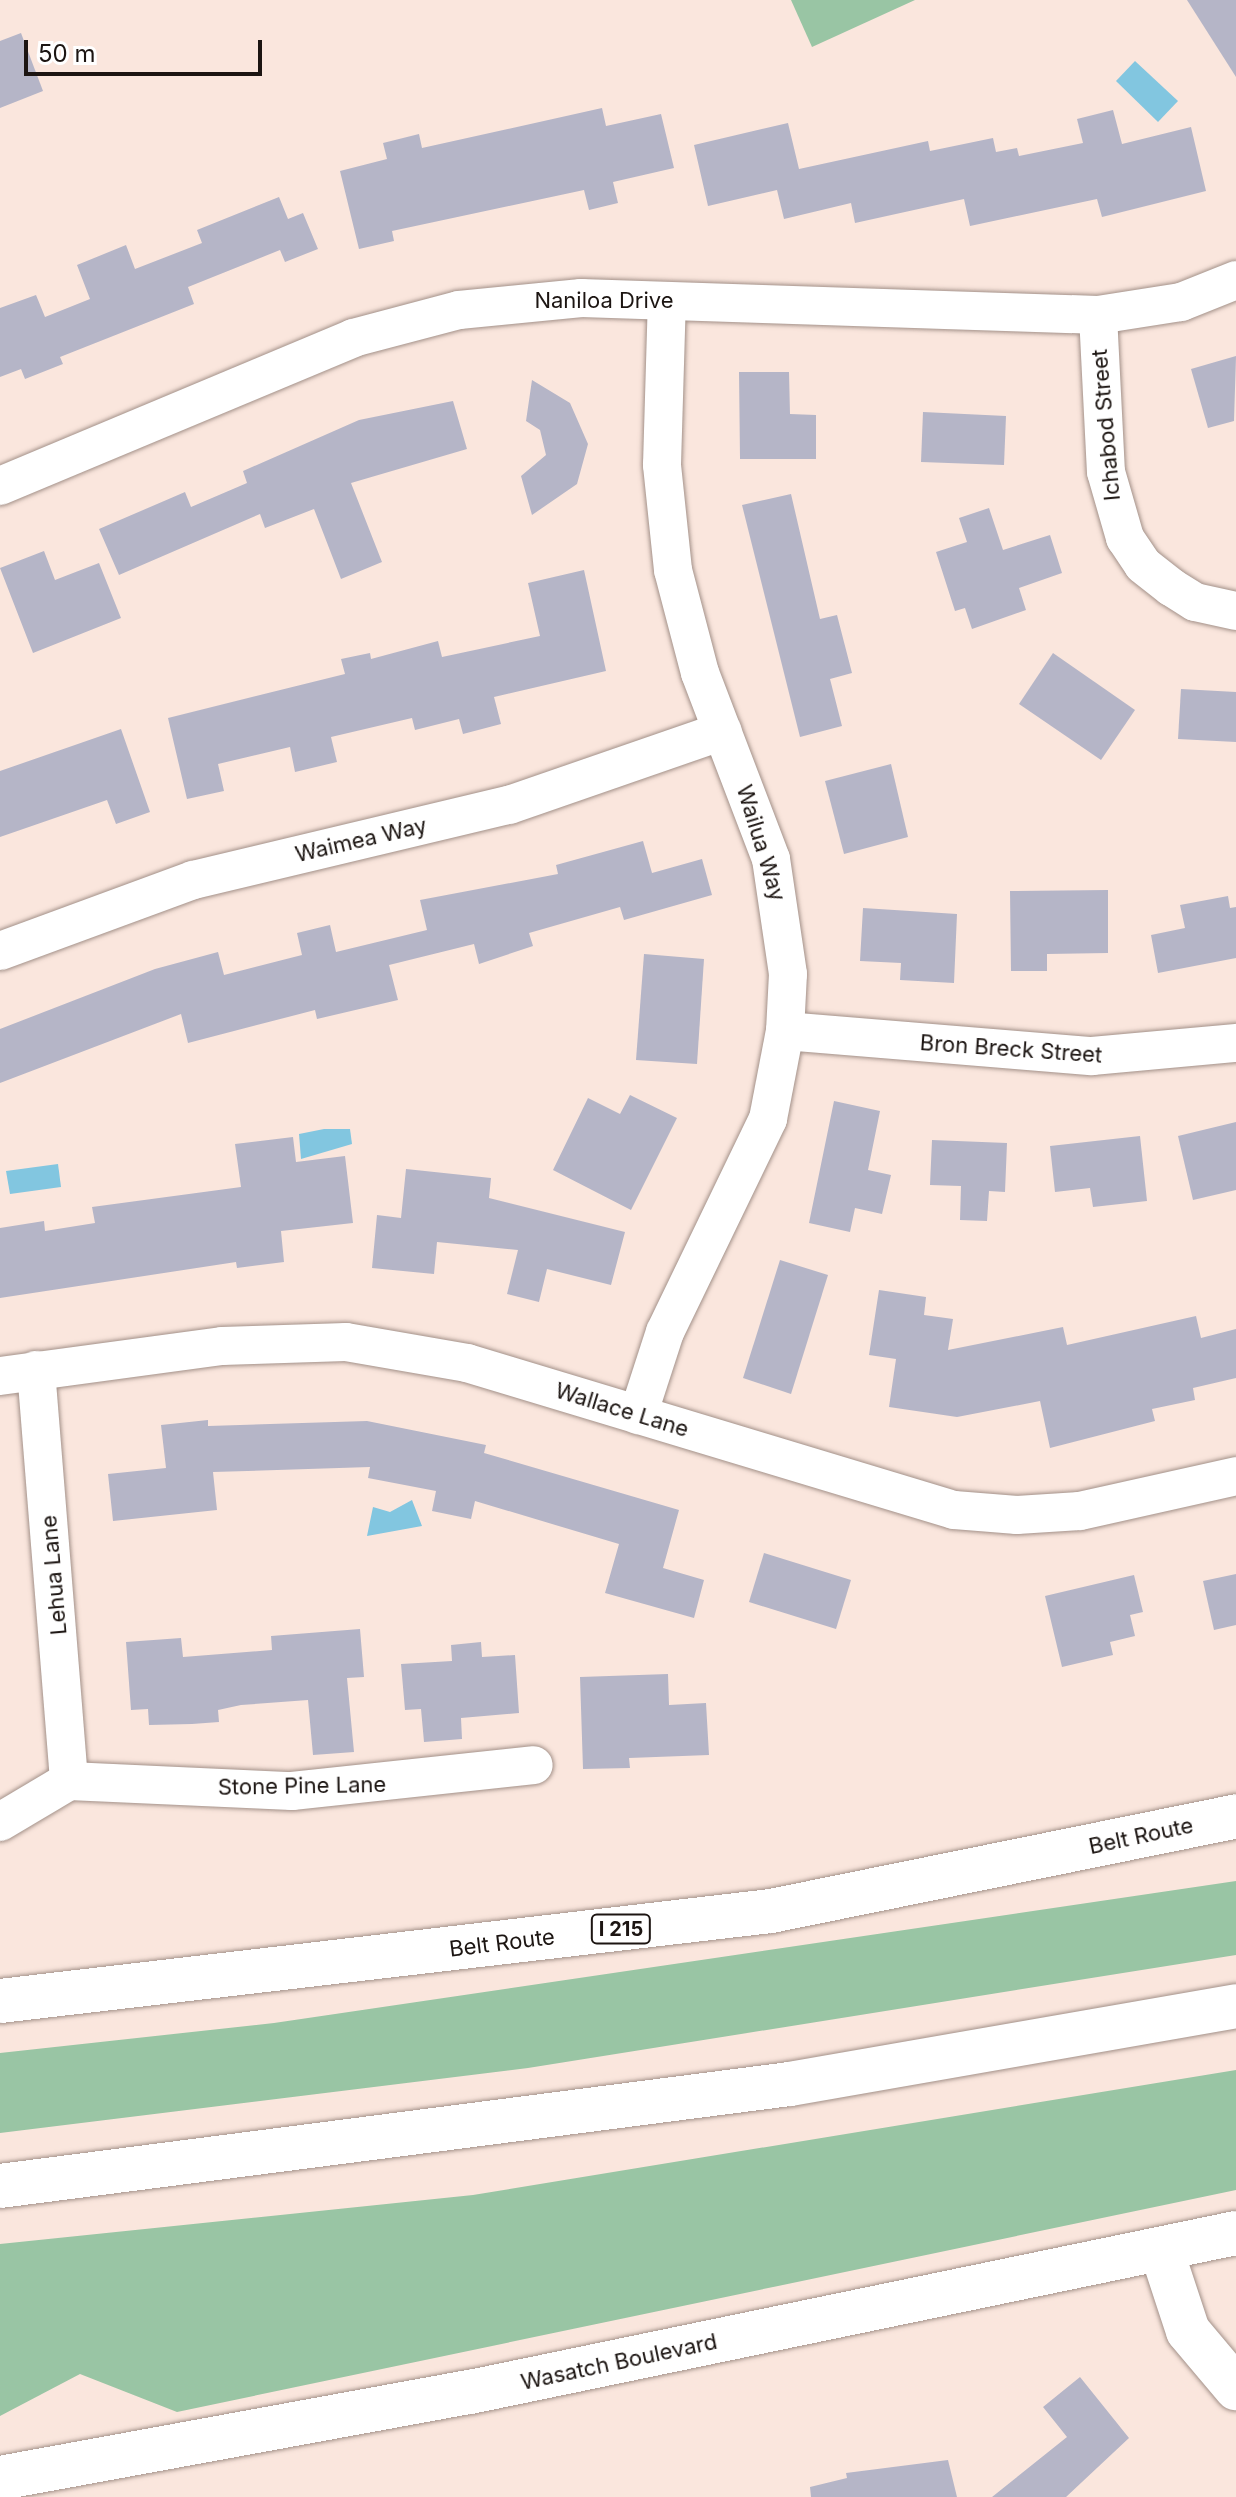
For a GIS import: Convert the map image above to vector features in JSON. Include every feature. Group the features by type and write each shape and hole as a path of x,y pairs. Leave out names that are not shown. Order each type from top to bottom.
{"main road":[{"name":"Belt Route","path":"0,2001 771,1911 1236,1816"},
{"path":"0,2186 790,2084 1236,2006"},
{"name":"Wasatch Boulevard","path":"0,2478 441,2398 1236,2233"},
{"path":"1161,2249 1188,2331 1236,2388"}],"street":[{"name":"Naniloa Drive","path":"0,486 388,327 528,301 667,301 1098,315 1181,302 1236,280"},
{"name":"Wailua Way","path":"638,1415 677,1307 757,1149 785,1031 787,947 778,887 685,626 668,538 661,430 667,301"},
{"name":"Ichabod Street","path":"1098,315 1106,472 1125,538 1143,565 1171,587 1195,602 1236,611"},
{"name":"Waimea Way","path":"0,951 193,880 509,805 723,731"},
{"name":"Bron Breck Street","path":"785,1031 1092,1056 1236,1043"},
{"name":"Wallace Lane","path":"18,1373 222,1346 346,1342 467,1363 923,1502 986,1513 1080,1511 1236,1476"},
{"name":"Lehua Lane","path":"18,1373 69,1781"},
{"name":"Stone Pine Lane","path":"69,1781 292,1791 534,1765"},
{"path":"0,1822 69,1781"}],"green space":[{"path":"791,0 915,0 812,47"},
{"path":"1236,1881 1236,1955 528,2068 0,2133 0,2053 274,2023"},
{"path":"1236,2070 1236,2190 177,2412 80,2374 0,2416 0,2244 473,2195"}],"water":[{"path":"1135,61 1178,101 1158,122 1116,81"},
{"path":"324,1129 350,1129 352,1144 301,1159 299,1134"},
{"path":"58,1164 61,1187 10,1194 6,1171"},
{"path":"412,1500 422,1526 367,1536 373,1507 390,1512"}],"building":[{"path":"1187,0 1236,0 1236,77"},
{"path":"21,33 43,91 0,108 0,41"},
{"path":"602,108 606,126 661,114 674,168 613,182 618,203 589,210 584,190 392,231 394,241 359,249 340,171 387,159 383,143 419,134 422,148"},
{"path":"1113,110 1122,144 1191,127 1206,191 1102,217 1097,199 970,226 964,199 855,223 851,203 784,219 777,190 708,206 694,145 788,123 799,169 928,141 930,151 993,138 996,152 1017,148 1019,156 1083,143 1077,119"},
{"path":"279,197 288,219 303,213 318,249 285,262 280,250 188,287 194,304 60,357 63,364 25,379 21,369 0,377 0,308 36,295 45,317 90,299 77,265 126,245 135,269 202,243 197,230"},
{"path":"1236,356 1234,421 1208,428 1191,369"},
{"path":"739,372 789,372 790,414 816,415 816,459 740,459"},
{"path":"532,380 570,403 588,444 577,484 532,515 521,476 546,455 540,430 526,421"},
{"path":"453,401 467,449 351,483 382,562 341,579 314,509 265,528 260,514 119,575 99,529 185,492 191,507 247,483 243,471 359,420"},
{"path":"923,412 1006,416 1004,465 921,462"},
{"path":"791,494 820,619 837,615 852,673 830,679 842,726 800,737 742,505"},
{"path":"989,508 1003,550 1050,535 1062,573 1019,588 1026,610 972,629 965,608 955,611 936,552 967,542 959,518"},
{"path":"44,551 55,580 99,563 121,618 33,653 0,568"},
{"path":"584,570 606,671 494,697 501,724 463,734 459,719 415,730 412,718 331,737 337,762 295,772 290,747 218,764 224,791 187,799 168,718 345,674 341,659 370,653 371,659 438,641 442,657 540,636 528,583"},
{"path":"1053,653 1135,710 1101,760 1019,704"},
{"path":"1181,689 1236,692 1236,742 1178,739"},
{"path":"121,729 150,812 116,824 107,800 0,837 0,771"},
{"path":"891,764 908,837 844,854 825,781"},
{"path":"643,841 652,873 702,859 712,895 624,920 620,907 529,933 533,946 479,964 474,944 389,965 398,1000 317,1019 315,1010 188,1043 181,1014 0,1083 0,1029 155,969 218,952 224,975 302,955 297,933 330,925 336,952 427,930 420,900 558,874 556,865"},
{"path":"1108,890 1108,953 1047,954 1047,971 1011,971 1010,891"},
{"path":"1228,896 1230,908 1236,907 1236,958 1158,973 1151,935 1185,928 1180,905"},
{"path":"863,908 957,914 954,983 900,980 901,963 860,961"},
{"path":"644,954 704,959 697,1064 636,1060"},
{"path":"630,1095 677,1118 631,1210 553,1170 588,1098 620,1114"},
{"path":"834,1101 880,1111 868,1170 891,1175 882,1214 855,1208 850,1232 809,1223"},
{"path":"1236,1122 1236,1190 1193,1200 1178,1136"},
{"path":"1140,1136 1147,1201 1093,1207 1090,1188 1055,1192 1050,1146"},
{"path":"293,1137 296,1162 345,1156 353,1223 281,1231 284,1262 237,1268 236,1262 0,1298 0,1228 44,1221 45,1231 95,1223 92,1207 241,1187 235,1144"},
{"path":"932,1140 1007,1143 1005,1192 989,1191 987,1221 960,1220 961,1186 930,1185"},
{"path":"406,1169 491,1178 489,1198 625,1232 611,1285 547,1269 539,1302 507,1294 518,1250 437,1242 434,1274 372,1268 377,1215 401,1218"},
{"path":"780,1260 828,1275 791,1394 743,1378"},
{"path":"879,1290 926,1297 924,1315 953,1319 948,1350 1063,1327 1067,1345 1196,1316 1201,1338 1236,1329 1236,1378 1193,1388 1195,1400 1152,1409 1155,1421 1050,1448 1040,1401 957,1417 889,1407 896,1359 869,1355"},
{"path":"208,1420 208,1426 367,1421 486,1445 484,1453 679,1510 663,1568 704,1580 694,1618 605,1593 619,1544 475,1501 471,1519 432,1511 436,1491 368,1478 370,1467 213,1472 217,1510 113,1521 108,1474 166,1468 161,1425"},
{"path":"764,1553 851,1580 836,1629 749,1602"},
{"path":"1236,1574 1236,1625 1214,1630 1203,1581"},
{"path":"1134,1575 1143,1612 1130,1615 1135,1636 1110,1642 1113,1655 1062,1667 1045,1596"},
{"path":"360,1629 364,1677 347,1678 354,1752 313,1755 308,1700 241,1705 218,1710 219,1722 192,1724 149,1725 148,1709 131,1710 126,1642 181,1638 183,1657 272,1650 271,1636"},
{"path":"481,1642 482,1657 515,1655 519,1713 461,1718 462,1739 424,1742 421,1709 405,1710 401,1664 452,1661 451,1645"},
{"path":"668,1674 669,1705 706,1703 709,1755 629,1758 630,1768 583,1769 580,1677"},
{"path":"1080,2377 1129,2438 1066,2497 992,2497 1067,2437 1043,2407"},
{"path":"948,2460 957,2497 811,2497 810,2487 847,2478 846,2473"}]}
